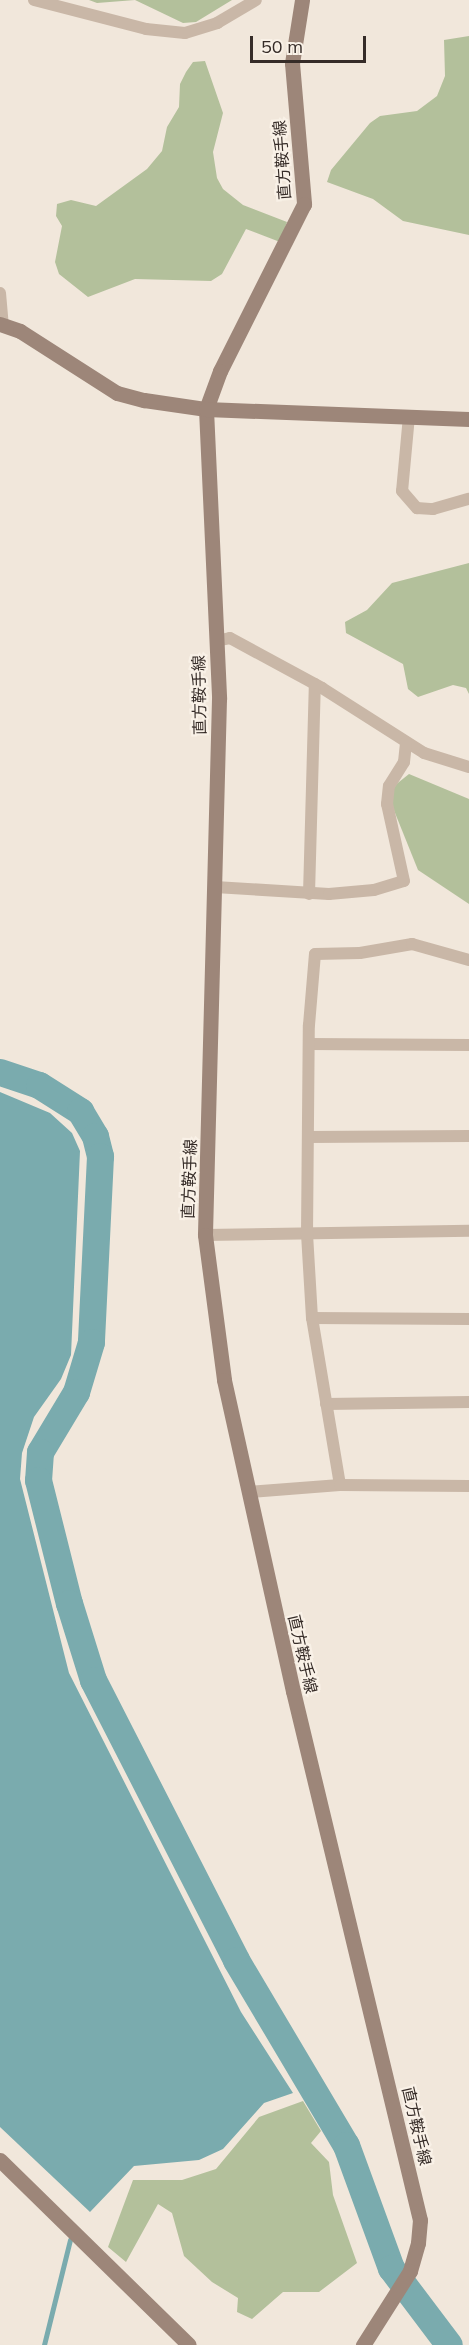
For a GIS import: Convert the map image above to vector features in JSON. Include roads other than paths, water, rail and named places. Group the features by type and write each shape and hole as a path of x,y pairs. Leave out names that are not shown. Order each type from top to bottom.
{"main road":[{"name":"直方鞍手線","path":"302,0 292,63 304,204 220,371 206,409 219,699 204,1235 224,1380 295,1702 420,2220 418,2243 410,2271 363,2345"},
{"path":"2,325 20,331 117,393 144,400 206,409 469,420"},
{"path":"0,2160 189,2345"}],"street":[{"path":"33,0 146,29 184,33 217,23 256,0"},
{"path":"0,293 2,325"},
{"path":"409,416 402,491 417,508 433,510 469,499"},
{"path":"216,641 231,638 315,684 424,753 469,767"},
{"path":"309,894 315,684"},
{"path":"215,887 309,894 374,890 404,881 387,804 389,786 404,762 406,742"},
{"path":"340,1485 312,1318 307,1234 309,1044 315,954 360,953 412,944 469,960"},
{"path":"309,1044 469,1045"},
{"path":"308,1137 469,1136"},
{"path":"204,1235 469,1231"},
{"path":"312,1318 469,1318"},
{"path":"326,1404 469,1402"},
{"path":"249,1492 340,1485 469,1486"}],"water":[{"path":"0,1092 50,1113 72,1133 80,1151 71,1355 61,1379 34,1417 22,1453 20,1479 69,1673 241,2012 293,2093 264,2103 223,2149 199,2160 134,2166 90,2212 0,2127"}],"waterway":[{"path":"0,1072 39,1085 80,1111 95,1136 100,1156 91,1342 76,1392 40,1452 38,1480 69,1603 93,1680 236,1960 346,2145 391,2268 449,2345"},
{"path":"44,2345 70,2240"}]}
